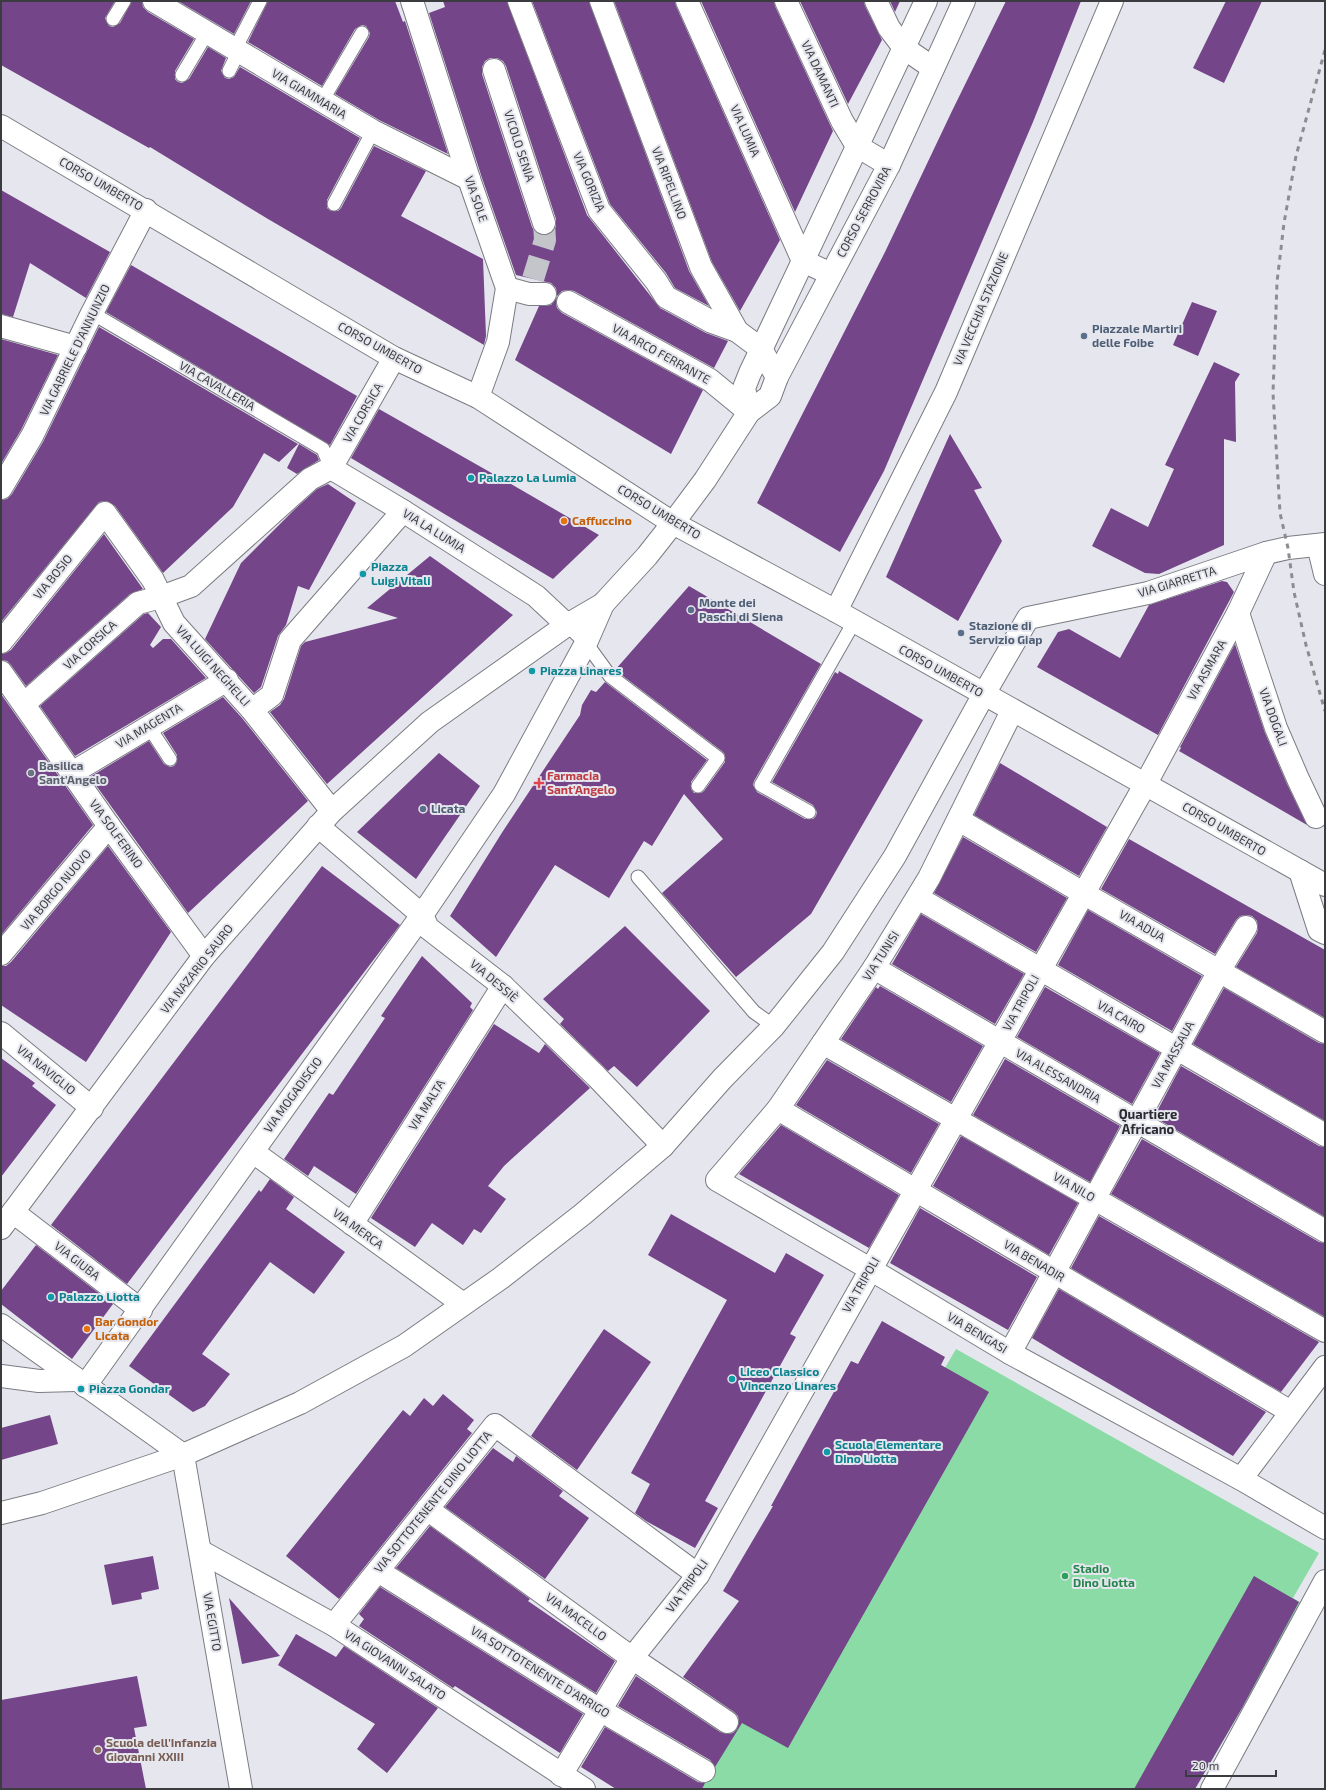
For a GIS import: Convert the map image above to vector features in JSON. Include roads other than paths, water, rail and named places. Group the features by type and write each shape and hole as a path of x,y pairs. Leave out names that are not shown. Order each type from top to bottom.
{"street":[{"name":"VIA GIAMMARIA","path":"154,1 373,131 469,179"},
{"name":"VIA SOLE","path":"412,1 469,179 507,288 498,342 478,397"},
{"name":"VIA GORIZIA","path":"519,1 599,210 656,281 666,297 712,322 737,331"},
{"name":"VIA RIPELLINO","path":"601,1 701,267 737,331 761,350"},
{"name":"VIA LUMIA","path":"687,1 803,261"},
{"name":"VIA DAMANTI","path":"786,1 842,121 858,146"},
{"path":"876,1 889,28 904,48 933,68"},
{"path":"749,412 744,388 926,1"},
{"name":"CORSO SERROVIRA","path":"602,604 647,556 673,523 705,480 749,412 770,396 777,377 889,165 964,1"},
{"name":"VIA VECCHIA STAZIONE","path":"845,616 946,392 1112,1"},
{"name":"VICOLO SENIA","path":"494,70 544,223"},
{"name":"CORSO UMBERTO","path":"1,126 146,210 394,358 478,397 673,523 845,616 1012,711 1325,885"},
{"path":"858,146 889,165"},
{"name":"VIA GABRIELE D'ANNUNZIO","path":"1,488 32,436 92,313 146,210"},
{"path":"803,261 832,274"},
{"path":"507,288 536,289"},
{"name":"VIA ARCO FERRANTE","path":"568,302 710,380 749,412"},
{"path":"1,326 76,347"},
{"path":"761,350 777,377"},
{"name":"VIA CORSICA","path":"24,704 138,603 161,597 191,586 310,479 331,468 394,358"},
{"name":"VIA LA LUMIA","path":"331,468 403,511 536,596 567,626"},
{"path":"252,710 272,694 290,640 403,511"},
{"name":"VIA LUIGI NEGHELLI","path":"105,513 153,580 174,623 227,680 252,710 325,818"},
{"name":"VIA BOSIO","path":"1,642 105,513"},
{"path":"1322,544 1325,574"},
{"name":"VIA GIARRETTA","path":"984,694 1028,618 1148,593 1266,553 1288,548 1322,544"},
{"name":"VIA ASMARA","path":"1145,785 1238,613 1266,553"},
{"path":"567,626 602,604"},
{"path":"586,643 602,604"},
{"name":"VIA DOGALI","path":"1238,613 1276,728 1316,817"},
{"name":"VIA NAZARIO SAURO","path":"7,1220 204,956 325,818 430,722 567,626"},
{"name":"VIA MOGADISCIO","path":"81,1383 141,1310 422,915 499,802 586,643"},
{"name":"VIA SOLFERINO","path":"1,672 109,826 204,956"},
{"name":"VIA MAGENTA","path":"72,773 227,680"},
{"path":"1,1513 42,1503 183,1455 300,1403 404,1346 501,1278 583,1214 663,1146 722,1079 774,1026 833,952 895,856 984,694"},
{"name":"VIA TUNISI","path":"717,1180 778,1109 874,968 918,898 959,820 1012,711"},
{"name":"VIA TRIPOLI","path":"561,1775 632,1658 698,1575 1145,785"},
{"name":"VIA DESSIÈ","path":"325,818 422,915 428,928 503,986 596,1076 663,1146"},
{"name":"VIA ADUA","path":"959,820 1325,1032"},
{"name":"VIA BORGO NUOVO","path":"1,954 109,826"},
{"path":"1300,871 1319,930 1325,933"},
{"name":"VIA CAIRO","path":"918,898 1325,1135"},
{"name":"VIA MASSAUA","path":"1010,1353 1219,971 1246,927"},
{"name":"VIA ALESSANDRIA","path":"874,968 1325,1232"},
{"name":"VIA MALTA","path":"352,1224 503,986"},
{"name":"VIA NAVIGLIO","path":"1,1033 92,1108"},
{"name":"VIA NILO","path":"823,1043 1325,1331"},
{"name":"VIA BENADIR","path":"778,1109 1290,1412"},
{"name":"VIA MERCA","path":"253,1152 463,1304"},
{"name":"VIA BENGASI","path":"717,1180 1010,1353 1241,1479 1325,1528"},
{"name":"VIA GIUBA","path":"7,1220 141,1310"},
{"path":"1,1325 183,1455"},
{"path":"1241,1479 1325,1367"},
{"path":"1,1376 39,1381 81,1383"},
{"name":"VIA SOTTOTENENTE DINO LIOTTA","path":"334,1625 495,1425 698,1575"},
{"name":"VIA EGITTO","path":"183,1455 241,1789"},
{"name":"VIA MACELLO","path":"427,1509 632,1658 727,1722"},
{"name":"VIA GIOVANNI SALATO","path":"200,1551 334,1625 584,1789"},
{"name":"VIA SOTTOTENENTE D'ARRIGO","path":"378,1571 600,1710 704,1771"},
{"path":"1212,1789 1325,1581"}],"lane":[{"path":"113,19 124,1"},
{"path":"229,71 260,1"},
{"path":"182,75 207,33"},
{"path":"322,101 362,33"},
{"path":"334,204 373,131"},
{"name":"VIA CAVALLERIA","path":"92,313 323,449 331,468"},
{"path":"809,812 762,785 845,616"},
{"path":"567,626 586,643 610,676 718,758 698,786"},
{"path":"149,727 170,759"},
{"path":"638,876 754,1012 774,1026"}],"tunnel":[{"path":"533,279 545,240 544,223"}],"railway":[{"path":"1325,50 1296,156 1284,223 1277,282 1273,393 1280,513 1288,548 1294,592 1306,645 1325,711"}],"place":[{"name":"Piazzale Martiri delle Foibe","path":"1084,336"},
{"name":"Palazzo La Lumia","path":"471,478"},
{"name":"Caffuccino","path":"564,521"},
{"name":"Piazza Luigi Vitali","path":"363,574"},
{"name":"Monte dei Paschi di Siena","path":"691,610"},
{"name":"Stazione di Servizio Giap","path":"961,633"},
{"name":"Piazza Linares","path":"532,671"},
{"name":"Basilica Sant'Angelo","path":"31,773"},
{"name":"Farmacia Sant'Angelo","path":"539,783"},
{"name":"Licata","path":"423,809"},
{"name":"Palazzo Liotta","path":"51,1297"},
{"name":"Bar Gondor Licata","path":"87,1329"},
{"name":"Liceo Classico Vincenzo Linares","path":"732,1379"},
{"name":"Piazza Gondar","path":"81,1389"},
{"name":"Scuola Elementare Dino Liotta","path":"827,1452"},
{"name":"Stadio Dino Liotta","path":"1065,1576"},
{"name":"Scuola dell'Infanzia Giovanni XXIII","path":"98,1750"}],"district":[{"name":"Quartiere Africano","path":"1148,1122"}]}
